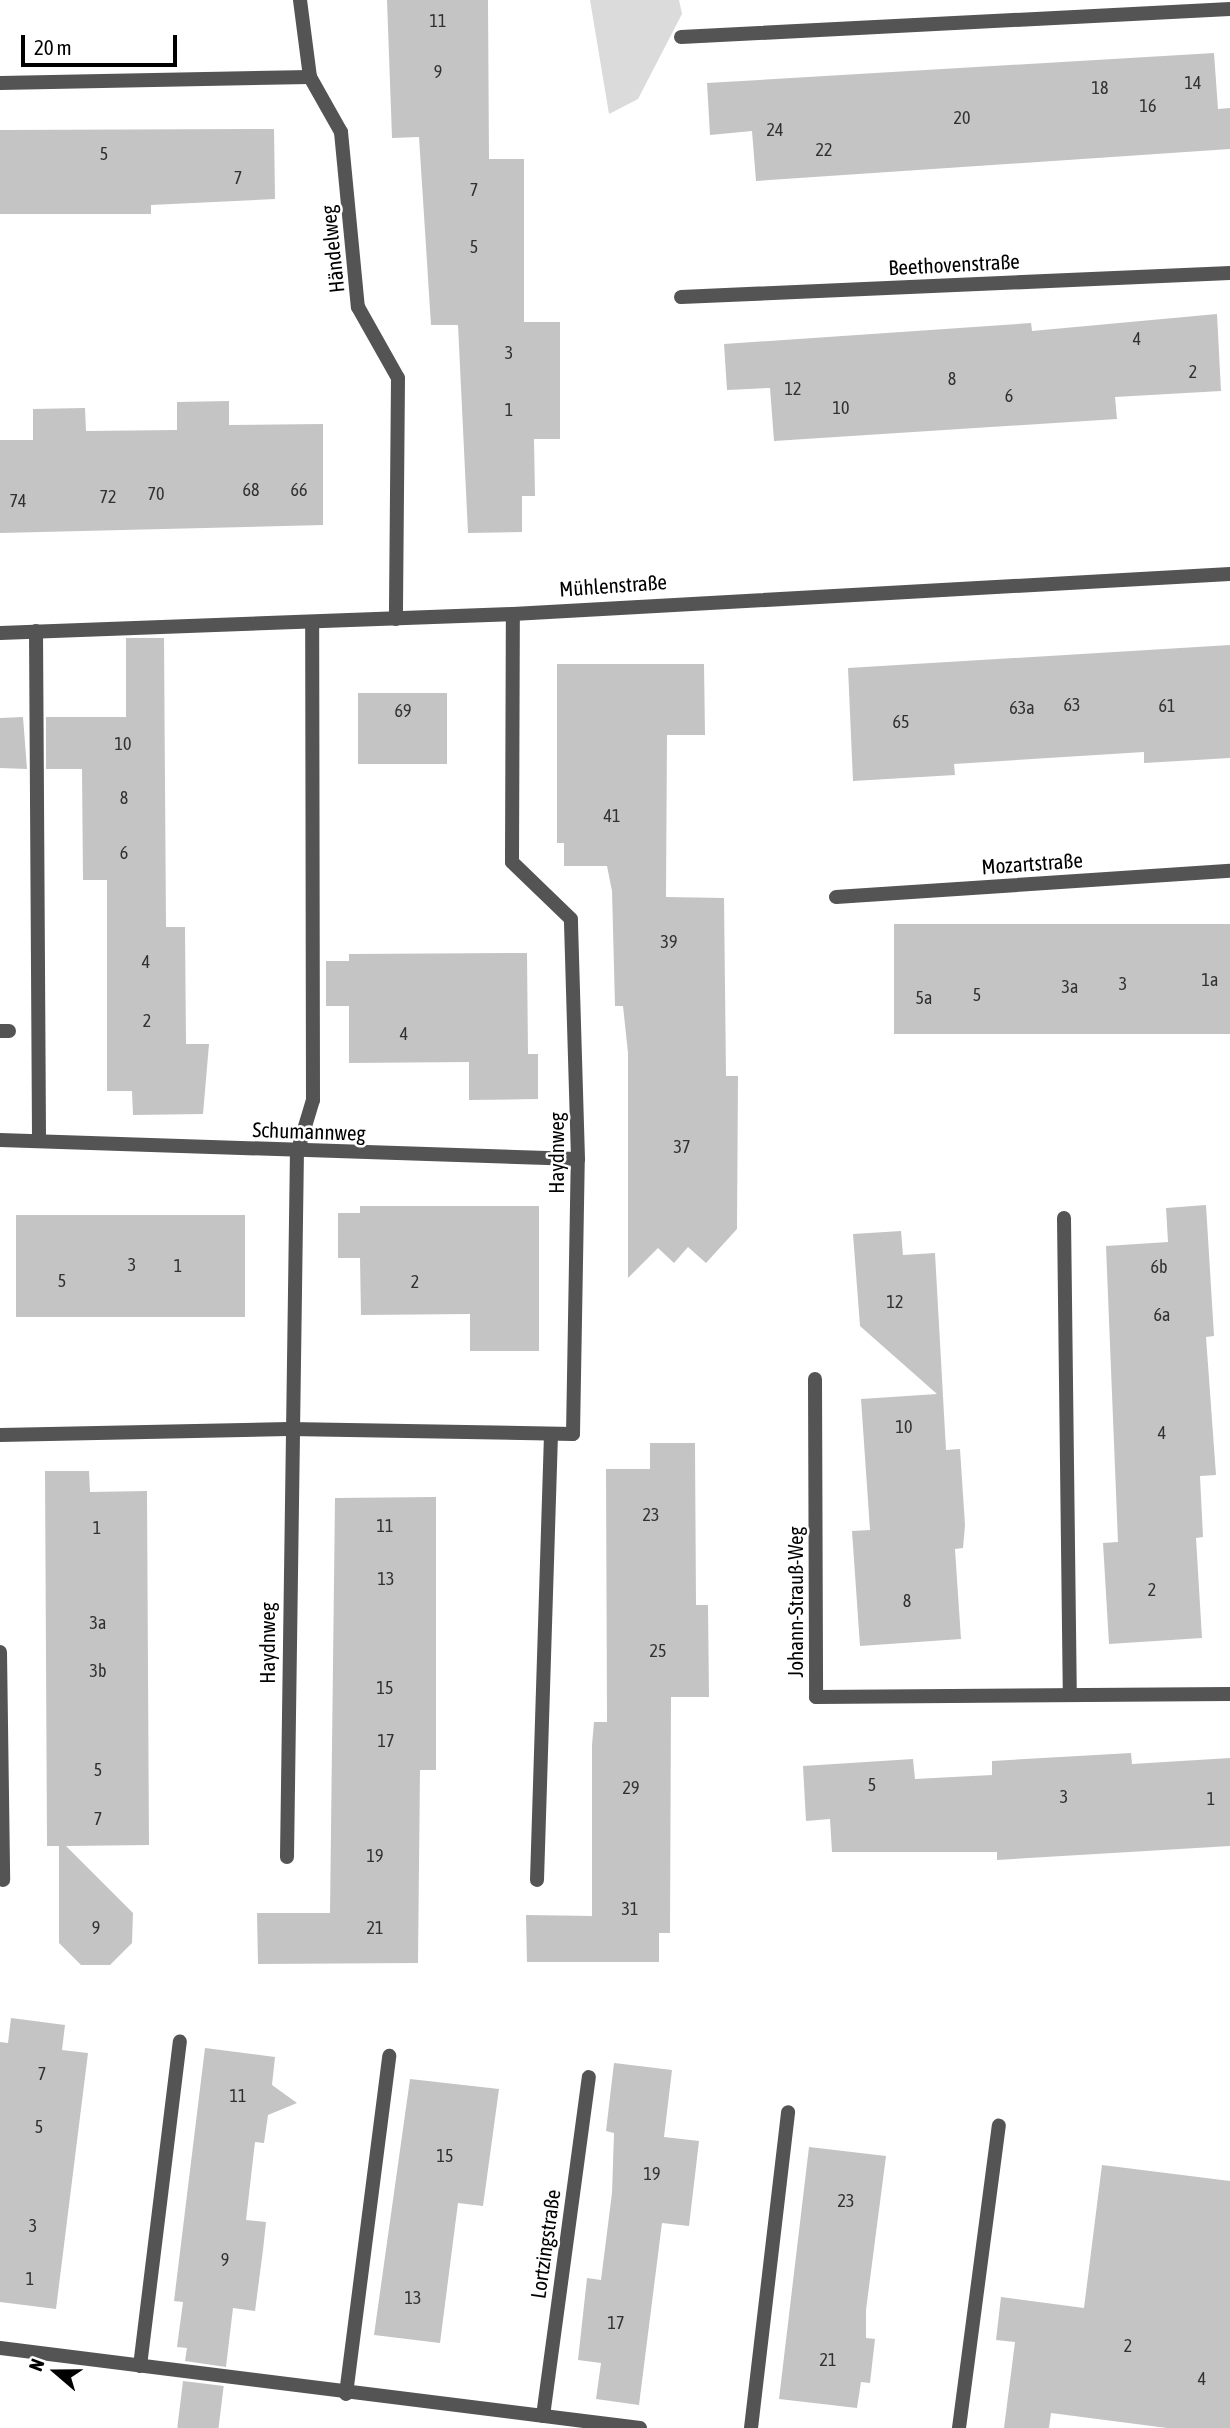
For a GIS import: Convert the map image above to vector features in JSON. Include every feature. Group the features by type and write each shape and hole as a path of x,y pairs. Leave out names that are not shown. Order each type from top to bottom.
{"street":[{"name":"Händelweg","path":"300,0 310,77 341,132 358,307 398,378 396,619"},
{"path":"681,37 1230,9"},
{"path":"0,83 310,77"},
{"name":"Beethovenstraße","path":"681,297 1230,273"},
{"name":"Mühlenstraße","path":"0,633 513,614 1230,574"},
{"name":"Haydnweg","path":"513,614 512,862 571,919 578,1159 573,1434 551,1434"},
{"name":"Haydnweg","path":"287,1857 289,1429 297,1153 313,1100 313,623"},
{"path":"36,631 39,1140"},
{"name":"Mozartstraße","path":"836,897 1230,871"},
{"name":"Schumannweg","path":"0,1140 297,1153 578,1159"},
{"path":"1064,1217 1070,1695"},
{"name":"Johann-Strauß-Weg","path":"815,1379 816,1698 1230,1694"},
{"path":"0,1435 289,1429 551,1434 537,1880"},
{"path":"0,1652 3,1880"},
{"path":"140,2366 180,2041"},
{"path":"346,2394 389,2056"},
{"name":"Lortzingstraße","path":"543,2416 589,2077"},
{"path":"751,2428 789,2112"},
{"path":"959,2428 999,2126"},
{"path":"0,2348 346,2394 640,2428"}],"shaded area":[{"path":"590,0 679,0 682,14 638,99 609,114"}],"building":[{"path":"387,0 488,0 489,159 524,159 524,322 560,322 560,439 534,439 535,496 522,496 522,532 468,533 458,325 431,325 419,137 392,138"},
{"path":"1214,53 1218,109 1230,108 1230,149 756,181 752,131 710,135 707,83"},
{"path":"274,129 275,199 151,205 151,214 0,214 0,130"},
{"path":"1217,314 1221,391 1115,397 1117,419 774,441 770,388 727,390 724,344 1031,323 1032,331"},
{"path":"229,401 229,425 323,424 323,525 0,533 0,440 33,440 33,409 85,408 86,431 177,430 177,402"},
{"path":"126,638 164,638 166,927 185,927 186,1044 209,1044 203,1114 133,1115 132,1091 107,1091 107,880 83,880 82,769 46,769 46,717 126,717"},
{"path":"1230,645 1230,758 1144,763 1144,752 954,764 955,775 853,781 848,668"},
{"path":"557,664 704,664 705,735 667,735 666,897 724,898 726,1076 738,1076 737,1229 706,1263 688,1247 674,1263 658,1248 628,1278 628,1053 623,1006 615,1006 612,891 607,866 564,866 564,843 557,843"},
{"path":"358,693 447,693 447,764 358,764"},
{"path":"23,717 27,769 0,768 0,718"},
{"path":"894,924 1230,924 1230,1034 894,1034"},
{"path":"527,953 528,1054 538,1054 538,1099 469,1100 469,1062 349,1063 349,1006 326,1006 326,961 349,961 349,954"},
{"path":"1206,1205 1214,1336 1206,1337 1216,1475 1200,1476 1203,1537 1196,1538 1202,1638 1109,1644 1103,1543 1118,1542 1106,1246 1168,1242 1166,1208"},
{"path":"360,1206 539,1206 539,1351 470,1351 470,1314 361,1315 360,1258 338,1258 338,1213 360,1213"},
{"path":"16,1215 245,1215 245,1317 16,1317"},
{"path":"901,1231 903,1255 935,1253 946,1450 960,1449 965,1525 963,1548 955,1549 961,1639 860,1646 852,1531 870,1530 861,1399 937,1394 860,1326 853,1234"},
{"path":"650,1443 695,1443 696,1605 708,1605 709,1697 671,1697 670,1933 659,1933 659,1962 527,1962 526,1915 592,1916 592,1745 594,1722 607,1722 606,1469 650,1469"},
{"path":"45,1471 89,1471 90,1492 147,1491 149,1845 66,1846 133,1913 132,1943 110,1965 81,1965 59,1943 59,1846 47,1846"},
{"path":"436,1497 436,1770 420,1770 418,1963 258,1964 257,1913 330,1913 335,1498"},
{"path":"1131,1753 1132,1764 1230,1758 1230,1846 997,1860 997,1852 832,1852 830,1819 806,1821 803,1766 913,1759 915,1779 992,1775 992,1761"},
{"path":"11,2018 65,2025 62,2050 88,2053 56,2309 0,2302 0,2042 8,2043"},
{"path":"205,2048 275,2057 272,2085 297,2103 268,2115 264,2143 255,2142 246,2220 266,2222 263,2250 255,2311 233,2308 226,2367 185,2361 187,2348 177,2347 183,2302 174,2301"},
{"path":"614,2063 672,2070 664,2137 699,2141 689,2226 662,2223 639,2405 596,2399 601,2363 578,2360 587,2278 601,2280 612,2193 614,2133 606,2131"},
{"path":"410,2079 499,2089 483,2206 458,2203 440,2343 374,2335"},
{"path":"809,2147 886,2156 866,2310 866,2338 875,2339 870,2383 861,2382 857,2408 779,2399"},
{"path":"1102,2165 1230,2181 1230,2428 1167,2428 1051,2413 1049,2428 1004,2428 1015,2342 996,2340 1001,2297 1084,2308"},
{"path":"183,2381 224,2386 219,2428 177,2428"}]}
